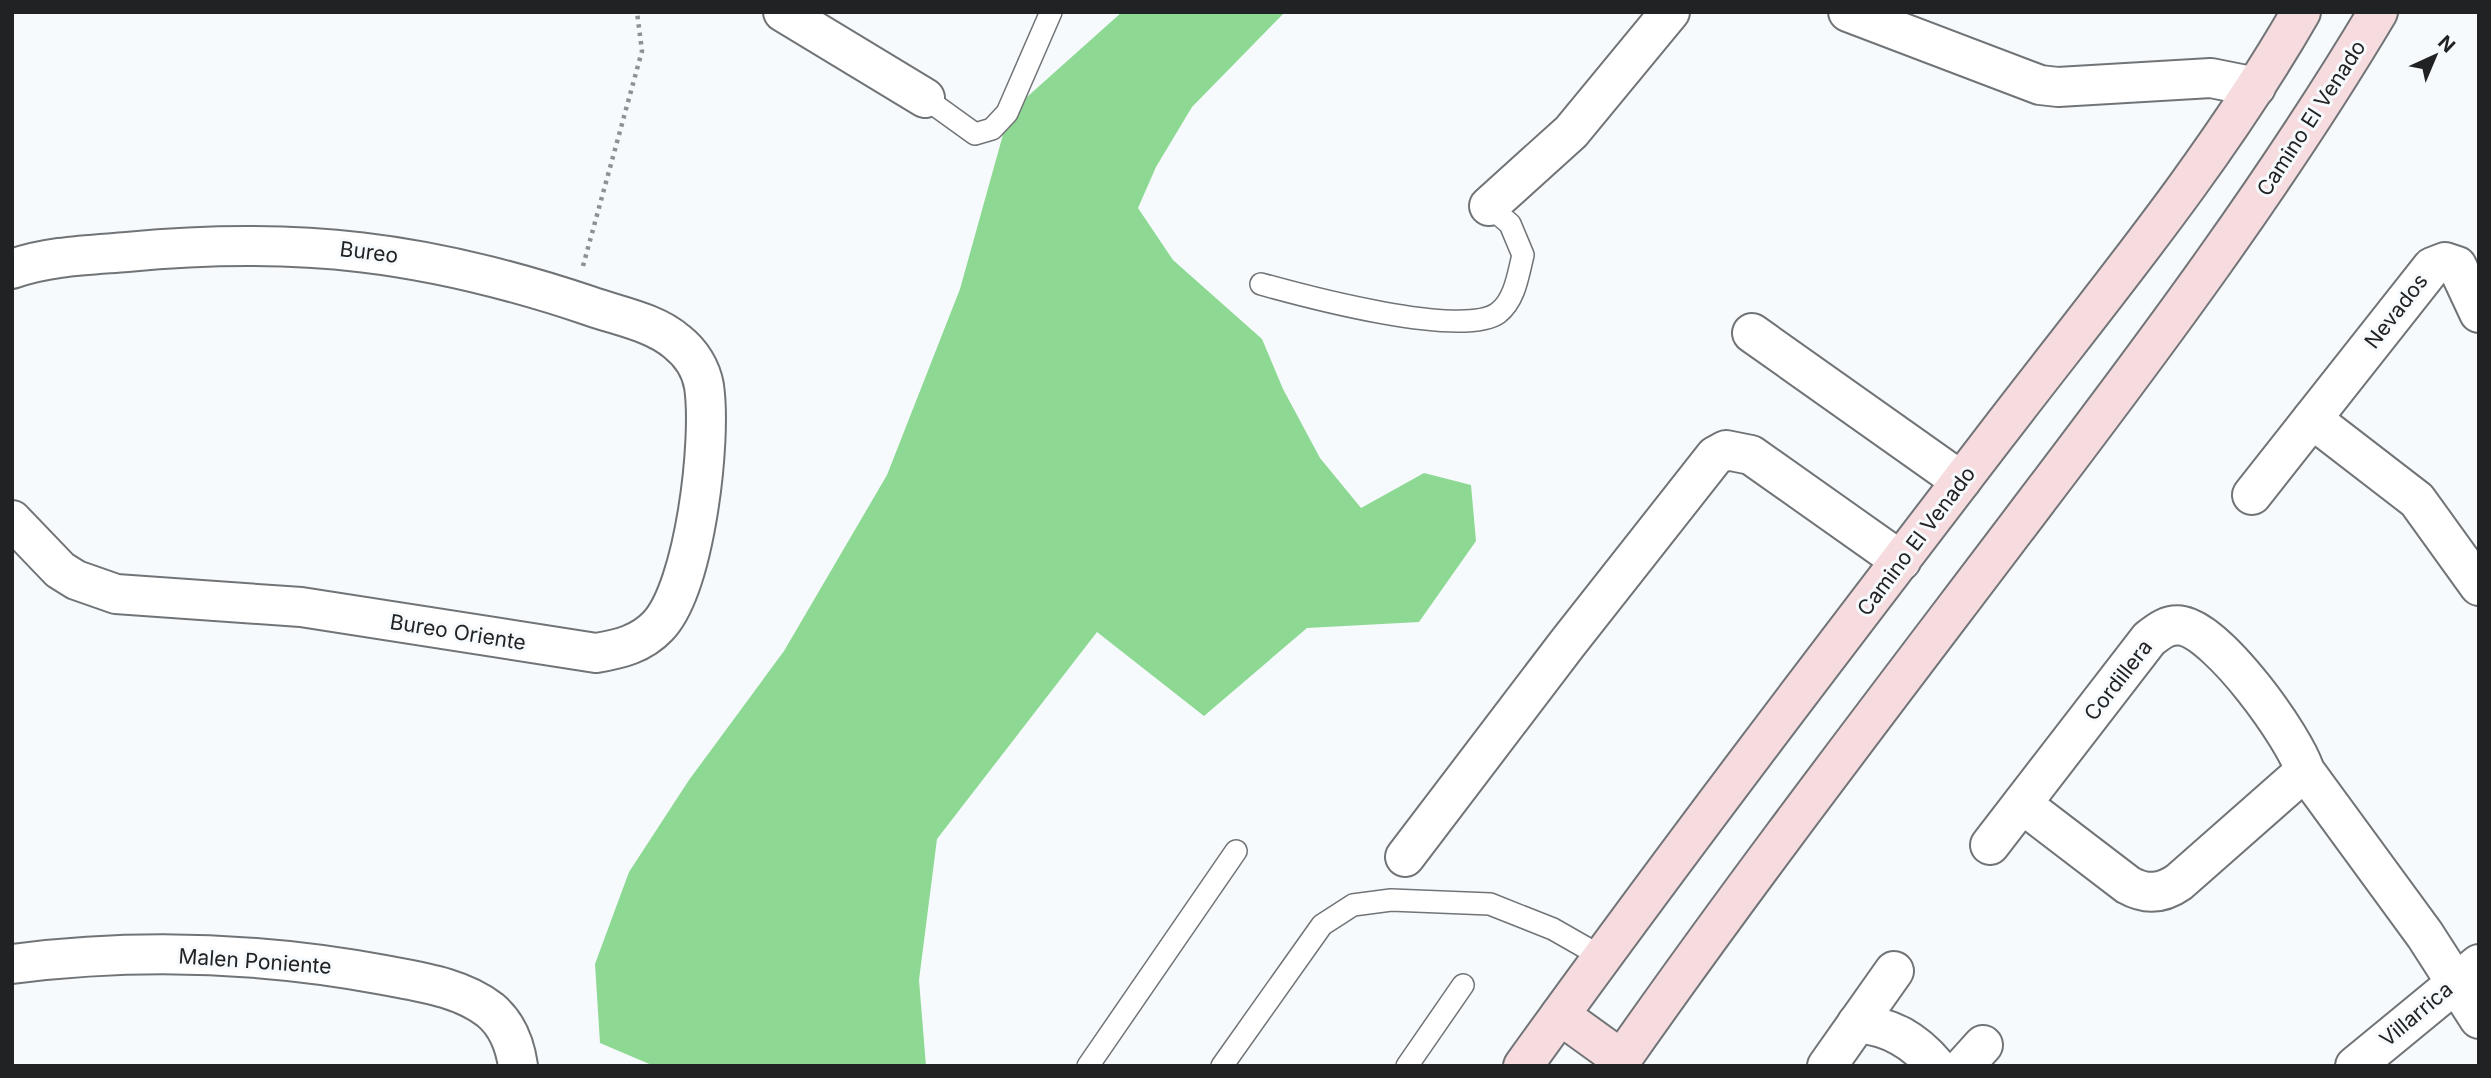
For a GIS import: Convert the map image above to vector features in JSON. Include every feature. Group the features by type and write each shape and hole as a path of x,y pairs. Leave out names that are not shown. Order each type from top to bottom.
{"street":[{"path":"783,12 925,98"},
{"path":"1489,206 1571,132 1670,12"},
{"path":"1848,12 2040,85 2058,87 2211,78 2256,87"},
{"name":"Camino El Venado","path":"1523,1066 1602,957 2170,208 2256,87 2301,12"},
{"name":"Camino El Venado","path":"1619,1063 1850,747 2201,284 2273,179 2378,12"},
{"name":"Bureo","path":"12,270 74,257 181,247 285,244 405,256 493,276 664,332 689,353 699,370"},
{"name":"Nevados","path":"2252,495 2432,267 2445,262 2457,266 2479,313"},
{"path":"1752,333 1961,481"},
{"name":"Bureo Oriente","path":"12,520 60,570 76,580 116,594 301,607 573,651 596,653 620,649 644,638 669,612 688,557 698,504 705,439 704,387 699,370"},
{"path":"2312,419 2417,499 2479,586"},
{"path":"1405,857 1567,644 1716,456 1726,450 1751,455 1901,561"},
{"name":"Cordillera","path":"1990,845 2149,639 2169,626 2184,626 2226,656 2294,743 2305,771 2425,935 2466,973 2479,1019"},
{"path":"2022,804 2127,885 2155,892 2179,882 2305,771"},
{"name":"Malen Poniente","path":"12,964 138,954 278,959 426,983 454,992 491,1011 510,1037 518,1066"},
{"path":"1827,1066 1894,971"},
{"name":"Villarrica","path":"2355,1066 2466,973"},
{"path":"1560,1015 1619,1063"},
{"path":"1857,1023 1894,1031 1910,1040 1936,1066"}],"lane":[{"path":"925,98 975,134 992,129 1007,113 1051,12"},
{"path":"1261,284 1322,301 1384,313 1482,320 1498,313 1507,303 1523,255 1510,224 1489,206"},
{"path":"1088,1066 1236,851"},
{"path":"1222,1066 1322,925 1353,905 1391,900 1490,904 1553,929 1602,957"},
{"path":"1407,1066 1463,985"}],"path":[{"path":"574,301 642,51 637,12"}],"green space":[{"path":"1122,12 1285,12 1192,107 1156,167 1138,208 1173,260 1262,339 1283,389 1320,458 1361,508 1424,473 1471,485 1476,541 1419,622 1307,628 1204,716 1097,632 937,839 919,980 926,1066 654,1066 600,1043 595,964 629,872 689,780 784,651 887,475 960,289 1009,113"}]}
